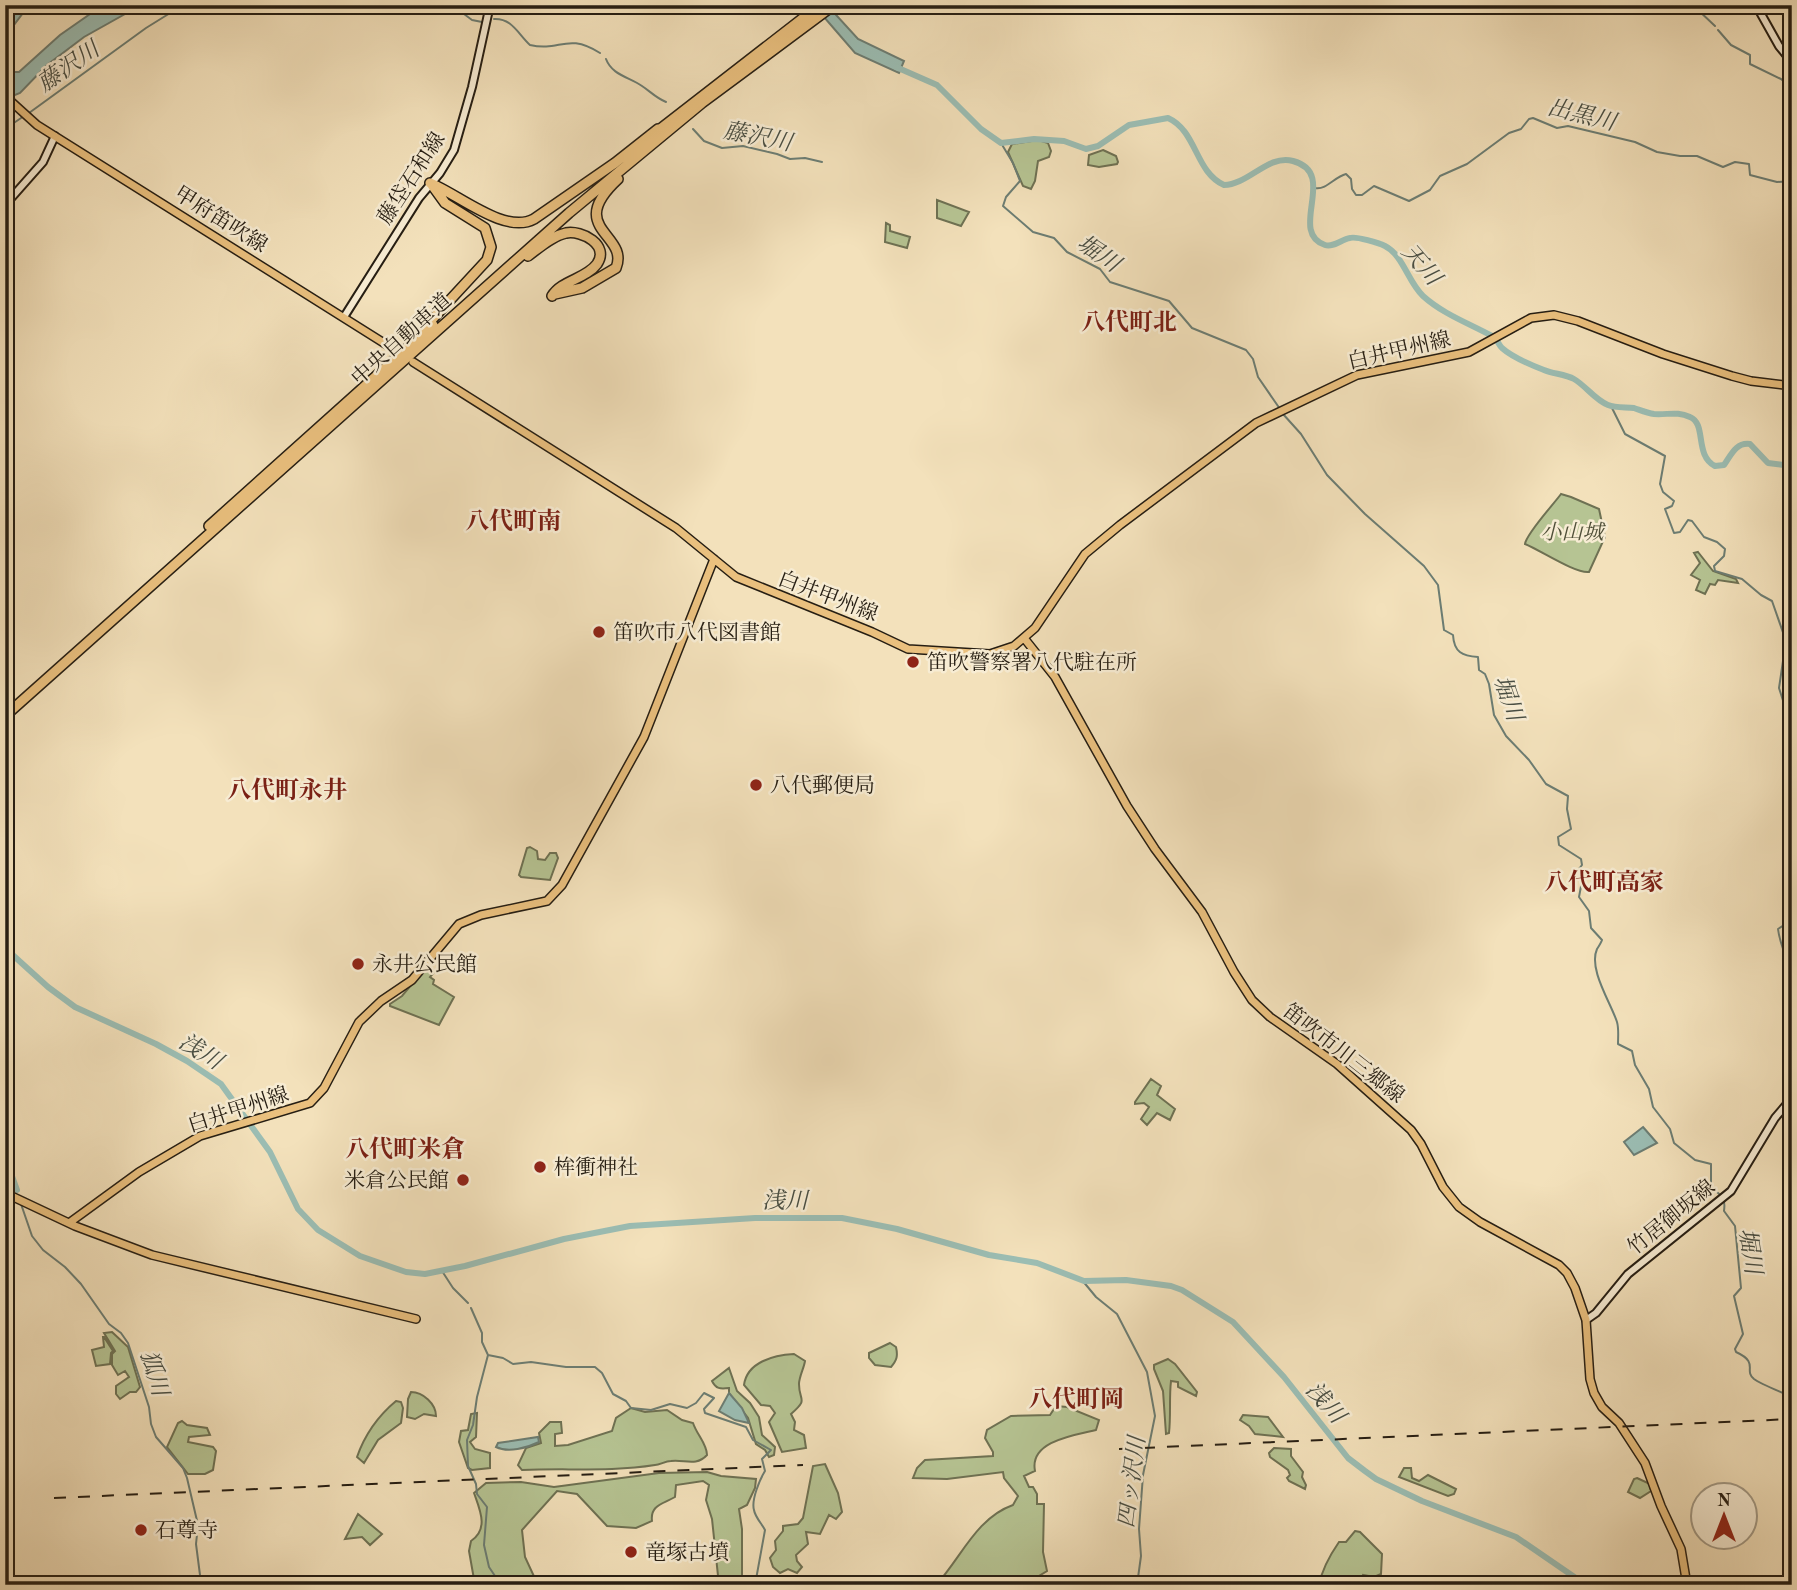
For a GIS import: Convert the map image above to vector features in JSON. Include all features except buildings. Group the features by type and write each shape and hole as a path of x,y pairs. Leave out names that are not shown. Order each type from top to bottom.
{"highway":[{"name":"中央自動車道","path":"5,716 569,213 810,18 820,5"},
{"name":"中央自動車道","path":"5,709 576,200 672,119 810,18 834,5"},
{"path":"430,183 501,220 523,224 615,163 672,119"},
{"path":"440,328 514,265 565,233 576,232 590,237 598,247 599,259 595,266 559,288 552,296 565,290 583,288 612,271 618,264 618,254 599,228 596,217 598,205 611,186 661,136"},
{"path":"390,364 454,298 491,254 491,240 485,229 445,203 430,183"}],"main road":[{"name":"藤垈石和線","path":"344,317 400,226 447,161 457,142 490,5"},
{"path":"1756,5 1779,46 1792,62"},
{"name":"甲府笛吹線","path":"5,96 28,120 395,349"},
{"path":"5,205 43,162 55,136"},
{"name":"白井甲州線","path":"69,1223 160,1159 200,1136 302,1107 316,1098 359,1022 381,1001 418,974 458,924 481,915 538,904 547,901 558,891 644,737 714,559 736,577 754,586 872,632 908,649 990,654 1006,650 1024,638 1040,621 1077,564 1094,545 1243,433 1280,410 1357,374 1458,355 1490,343 1507,331 1538,316 1559,316 1711,369 1751,381 1792,386"},
{"path":"413,362 676,528 714,559"},
{"name":"笛吹市川三郷線","path":"1024,638 1055,677 1127,806 1202,912 1252,1000 1270,1017 1337,1064 1411,1130 1422,1144 1443,1187 1459,1207 1564,1270 1575,1288 1586,1320 1590,1379 1594,1394 1602,1407 1619,1423 1644,1463 1681,1549 1687,1585"},
{"name":"竹居御坂線","path":"1586,1320 1628,1274 1723,1197 1744,1173 1775,1118 1792,1098"},
{"path":"5,1193 109,1241 152,1255 416,1319"}],"green space":[{"path":"1038,140 1048,143 1051,151 1049,157 1038,161 1031,189 1023,186 1008,152 1012,144"},
{"path":"1103,150 1116,156 1117,164 1099,167 1088,165 1089,155"},
{"path":"937,200 969,212 961,226 937,218"},
{"path":"886,223 890,225 890,231 910,237 907,248 885,242"},
{"name":"小山城","path":"1561,494 1599,509 1605,537 1589,572 1567,566 1525,544"},
{"path":"1698,552 1713,571 1736,579 1738,583 1718,580 1715,585 1710,584 1705,594 1696,590 1700,580 1691,575 1700,563 1694,553"},
{"path":"527,848 537,851 538,859 545,860 550,853 556,853 558,858 550,880 519,875"},
{"path":"427,966 435,971 430,977 434,980 433,984 454,997 439,1025 390,1006"},
{"path":"1151,1079 1161,1086 1157,1095 1175,1109 1170,1120 1157,1113 1147,1125 1141,1119 1149,1107 1135,1102"},
{"path":"112,1332 128,1347 140,1387 136,1392 130,1392 120,1399 116,1394 116,1386 129,1377 125,1371 118,1375 112,1365 112,1354 115,1351 104,1333"},
{"path":"103,1337 113,1351 110,1364 96,1366 92,1350 104,1347"},
{"path":"890,1343 897,1350 897,1358 891,1367 875,1365 869,1358 869,1353"},
{"path":"794,1354 805,1361 799,1381 802,1400 791,1414 795,1422 794,1430 804,1435 806,1448 782,1452 769,1422 775,1413 770,1406 761,1405 744,1385 746,1377 756,1365 770,1358"},
{"path":"1168,1359 1197,1392 1196,1396 1178,1387 1178,1382 1171,1381 1169,1433 1166,1434 1163,1391 1154,1365"},
{"path":"729,1368 737,1391 750,1403 759,1417 762,1435 775,1447 774,1455 769,1457 765,1450 756,1444 748,1418 729,1393 729,1388 719,1388 712,1381"},
{"path":"411,1392 428,1400 434,1407 436,1416 424,1414 415,1419 407,1417"},
{"path":"396,1401 401,1402 403,1408 401,1423 378,1440 364,1463 357,1457 368,1433"},
{"path":"1056,1406 1067,1407 1099,1420 1096,1430 1066,1437 1046,1446 1035,1461 1035,1471 1024,1476 1029,1487 1033,1487 1037,1494 1037,1504 1044,1504 1043,1552 1047,1571 1024,1585 936,1585 979,1529 1000,1511 1013,1505 1018,1496 1004,1478 1003,1472 947,1479 913,1478 917,1468 925,1460 993,1456 985,1438 987,1430 1011,1416 1050,1415"},
{"path":"631,1408 645,1412 667,1410 682,1420 693,1423 707,1455 694,1462 669,1461 657,1465 622,1468 522,1470 518,1465 526,1448 541,1443 539,1433 550,1422 561,1422 562,1433 555,1434 555,1446 568,1445 612,1431 616,1418"},
{"path":"477,1413 476,1437 470,1442 475,1449 490,1453 490,1468 472,1470 468,1468 459,1442 461,1431 468,1430 471,1414"},
{"path":"1243,1415 1268,1417 1283,1437 1255,1434 1240,1420"},
{"path":"182,1421 187,1425 207,1428 210,1435 189,1437 188,1442 213,1447 216,1451 213,1470 205,1474 188,1474 167,1447 178,1423"},
{"path":"1274,1448 1291,1449 1291,1456 1303,1472 1305,1489 1289,1481 1288,1470 1270,1457 1269,1453"},
{"path":"825,1464 838,1493 842,1512 836,1519 829,1515 820,1534 806,1532 808,1544 796,1555 802,1567 797,1573 788,1569 780,1573 773,1567 770,1558 776,1550 775,1541 783,1531 783,1526 798,1524 803,1518 813,1466"},
{"path":"1404,1468 1411,1468 1412,1478 1419,1481 1428,1475 1456,1489 1454,1494 1448,1496 1399,1477"},
{"path":"707,1472 756,1479 747,1505 739,1509 742,1529 742,1585 719,1585 712,1519 706,1500 709,1485 703,1481 676,1485 675,1497 655,1508 652,1521 636,1528 607,1526 577,1494 557,1491 522,1530 525,1557 538,1585 475,1585 469,1551 471,1541 480,1531 482,1519 474,1493 486,1483 521,1482 554,1487 659,1473"},
{"path":"1637,1478 1650,1484 1651,1491 1640,1498 1628,1492"},
{"path":"358,1514 382,1534 370,1545 362,1537 345,1539"},
{"path":"1355,1531 1360,1532 1382,1554 1381,1574 1374,1577 1363,1575 1359,1585 1319,1585 1324,1568 1339,1542 1346,1542"}],"water":[{"path":"5,5 29,5 14,25 5,68"},
{"path":"103,5 141,5 84,37 47,65 20,93 5,99 5,72 19,72 60,35"},
{"path":"811,5 827,5 858,39 904,61 899,73 855,53"},
{"path":"1643,1127 1657,1143 1634,1155 1624,1142"},
{"path":"729,1393 742,1408 749,1423 735,1420 719,1411"},
{"path":"538,1437 539,1442 523,1448 506,1450 496,1447 498,1443"}],"waterway":[{"path":"22,5 56,11 61,5"},
{"name":"藤沢川","path":"29,113 146,28 183,5"},
{"name":"藤沢川","path":"452,5 472,20 482,22"},
{"path":"1675,5 1683,10 1697,9 1715,26"},
{"name":"藤沢川","path":"494,19 506,21 530,45 571,43 600,53"},
{"path":"1718,30 1731,45 1750,55 1750,64 1781,79 1792,88"},
{"name":"藤沢川","path":"606,59 612,69 666,102"},
{"name":"天川","path":"896,67 937,85 981,129 1001,143 1034,139 1064,141 1086,149 1098,146 1129,125 1168,118 1185,132 1207,171 1224,185 1233,184 1275,162 1293,161 1306,168 1312,177 1310,228 1315,238 1325,245 1353,238 1385,246 1401,262 1423,296 1447,313 1494,337 1502,348 1516,358 1574,379 1608,405 1654,414 1690,417 1698,426 1705,455 1715,466 1724,465 1734,450 1745,444 1750,444 1768,463 1792,466"},
{"name":"藤沢川","path":"5,129 24,116"},
{"name":"出黒川","path":"1315,188 1323,187 1346,174 1351,179 1356,195 1362,195 1374,186 1409,201 1430,190 1440,176 1467,164 1509,133 1521,129 1533,118 1557,128 1568,126 1635,142 1657,152 1697,156 1723,167 1735,162 1749,164 1750,175 1777,182 1792,181"},
{"name":"藤沢川","path":"693,129 704,141 722,148 743,146 790,159 805,158 822,162"},
{"name":"堀川","path":"1001,143 1020,181 1006,197 1003,206 1033,232 1054,238 1067,252 1100,269 1110,282 1169,301 1192,328 1246,350 1253,359 1258,377 1280,409"},
{"path":"1611,406 1625,434 1665,456 1660,484 1663,492 1674,501 1672,506 1665,509 1674,533 1680,532 1688,520 1692,521 1704,537 1717,542 1725,549 1724,556 1714,566 1715,571 1742,579 1772,601 1786,641 1779,688 1787,721 1792,726"},
{"name":"堀川","path":"1283,414 1301,434 1327,475 1365,514 1424,566 1438,585 1444,630 1453,635 1460,652 1478,657 1479,670 1485,674 1489,684 1494,715 1506,736 1529,760 1546,784 1568,796 1567,809 1571,829 1558,837 1559,845 1581,859 1582,865 1574,875 1582,881 1579,897 1589,911 1591,928 1602,940 1597,949 1595,966 1617,1022 1618,1044 1632,1051 1635,1065 1649,1089 1653,1107 1670,1129 1674,1143 1695,1160 1711,1164 1711,1187 1722,1197 1724,1211 1735,1226 1741,1288 1734,1296 1743,1334 1736,1352 1747,1360 1754,1379 1792,1397"},
{"path":"1792,770 1792,791"},
{"path":"1792,840 1792,848"},
{"path":"1792,858 1788,866 1792,868"},
{"path":"1792,920 1778,929 1788,964 1788,976 1792,978"},
{"name":"浅川","path":"5,948 48,987 75,1007 156,1044 221,1084 270,1152 298,1209 318,1230 360,1256 406,1272 425,1274 564,1239 630,1226 755,1218 842,1218 897,1229 989,1255 1037,1263 1084,1281 1126,1280 1171,1286 1233,1322 1284,1377 1348,1458 1376,1479 1422,1501 1516,1537 1586,1585"},
{"path":"1792,987 1792,994"},
{"name":"狐川","path":"5,1157 17,1190"},
{"name":"狐川","path":"21,1204 32,1236 43,1250 81,1284 109,1324 121,1333 128,1343 156,1437 183,1468 187,1478 198,1525 196,1544 200,1575 206,1585"},
{"path":"442,1271 453,1288 468,1303"},
{"name":"四ッ沢川","path":"1082,1280 1096,1297 1117,1314 1147,1372 1155,1416 1143,1475 1139,1529 1141,1556 1137,1585"},
{"path":"471,1308 488,1355 473,1425 467,1440 468,1466 476,1484 477,1494 487,1507 484,1545 489,1567 501,1585"},
{"path":"488,1355 503,1358 513,1364 531,1362 566,1367 595,1367 602,1373 613,1394 626,1401 631,1408 651,1410 670,1404 687,1408 696,1403 704,1393 714,1398 704,1409 705,1413 746,1427 753,1440 771,1450 762,1459 765,1471 753,1506 765,1530 755,1585"}],"railway":[{"path":"1119,1449 1792,1419"},
{"path":"54,1498 803,1465"}],"place":[{"name":"笛吹市八代図書館","path":"599,632"},
{"name":"笛吹警察署八代駐在所","path":"913,662"},
{"name":"八代郵便局","path":"756,785"},
{"name":"永井公民館","path":"358,964"},
{"name":"桙衝神社","path":"540,1167"},
{"name":"米倉公民館","path":"463,1180"},
{"name":"石尊寺","path":"141,1530"},
{"name":"竜塚古墳","path":"631,1552"}],"district":[{"name":"八代町北","path":"1129,322"},
{"name":"八代町南","path":"513,521"},
{"name":"八代町永井","path":"287,790"},
{"name":"八代町高家","path":"1604,882"},
{"name":"八代町米倉","path":"405,1149"},
{"name":"八代町岡","path":"1076,1399"}]}
